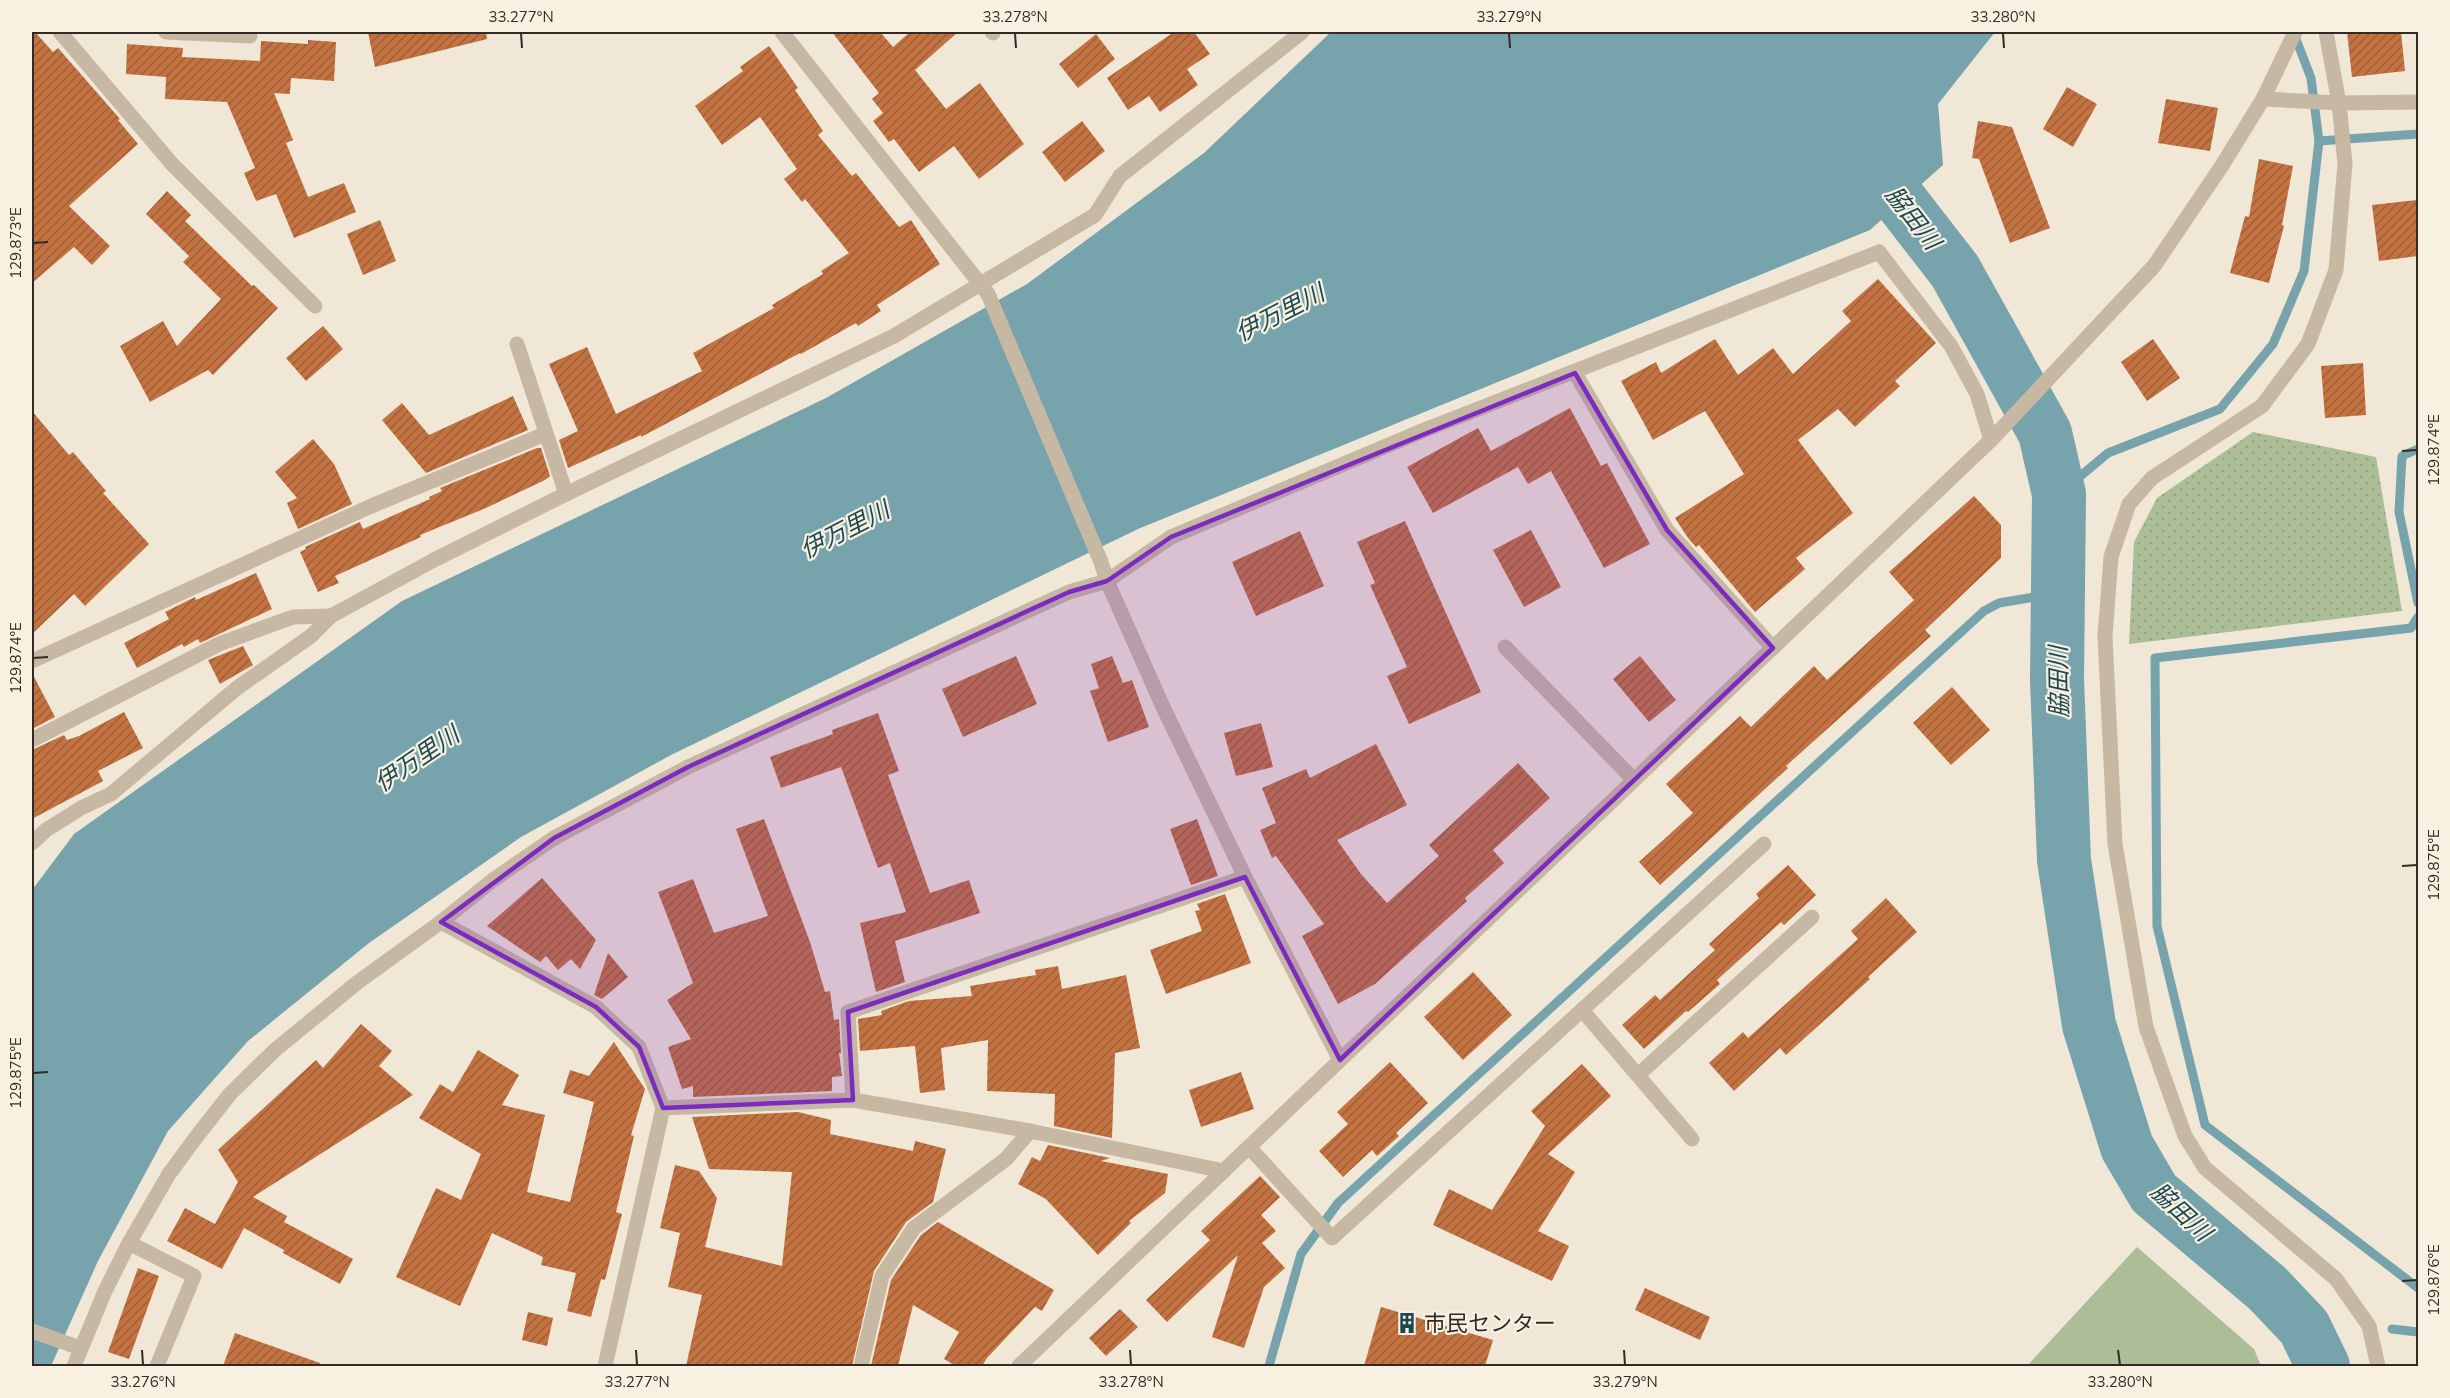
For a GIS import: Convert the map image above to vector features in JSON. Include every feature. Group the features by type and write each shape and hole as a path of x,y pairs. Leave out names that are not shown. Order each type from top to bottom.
{"street":[{"path":"60,32 172,164 315,306"},
{"path":"166,32 250,36"},
{"path":"782,32 983,289 1163,707 1245,877 1340,1060"},
{"path":"32,843 55,824 111,794 237,688 311,636 331,616 434,560 894,336 983,289 1095,215 1120,176 1302,32"},
{"path":"1019,1366 1991,440 2154,266 2221,167 2263,99 2295,32"},
{"path":"2326,32 2339,103 2345,164 2336,270 2308,344 2262,406 2152,478 2129,504 2111,557 2105,636 2117,855 2146,1027 2186,1136 2205,1168 2336,1279 2369,1326 2378,1366"},
{"path":"2263,99 2339,103 2418,102"},
{"path":"74,1366 105,1291 169,1174 230,1094 275,1050 339,997 441,922 493,880 554,838 688,767 1069,592 1107,581 1171,537 1422,431 1879,252 1951,346 1977,394 1991,440"},
{"path":"517,344 566,494"},
{"path":"1575,373 1667,530 1773,648"},
{"path":"32,661 369,507 545,434"},
{"path":"32,740 219,644 293,617 331,616"},
{"path":"1505,647 1634,780"},
{"path":"1249,1147 1332,1238 1764,844"},
{"path":"853,1100 848,1012 1245,877"},
{"path":"1638,1075 1812,916"},
{"path":"441,922 596,1007 639,1047 663,1108 606,1366"},
{"path":"1582,1010 1692,1139"},
{"path":"663,1108 853,1100 1030,1131 1224,1171"},
{"path":"861,1366 882,1276 914,1228 1006,1159 1030,1131"},
{"path":"129,1244 194,1276 157,1366"},
{"path":"32,1331 80,1348"}],"highlighted area":[{"path":"1575,373 1667,530 1773,648 1340,1060 1245,877 848,1012 853,1100 663,1108 639,1047 596,1007 441,922 554,838 688,767 1069,592 1107,581 1171,537"}],"green space":[{"path":"2253,432 2376,457 2402,611 2129,644 2134,542 2157,498"},
{"path":"2137,1247 2254,1349 2261,1366 2027,1366"}],"water":[{"name":"伊万里川","path":"1331,32 1995,32 1938,104 1943,165 1870,230 1138,529 671,755 521,837 369,943 248,1041 168,1131 98,1261 51,1366 32,1366 32,890 74,834 402,601 826,398 1027,284 1204,153"}],"building":[{"path":"32,32 35,32 53,52 58,48 120,119 118,120 138,144 69,206 110,246 92,265 74,247 32,283"},
{"path":"368,32 486,32 487,39 375,67"},
{"path":"832,32 880,32 893,47 910,32 958,32 915,70 946,109 980,83 1024,144 979,179 954,146 919,172 894,139 889,142 873,121 883,113 872,99 879,93"},
{"path":"1174,32 1194,32 1210,54 1187,69 1198,85 1160,112 1149,96 1128,110 1107,78"},
{"path":"2347,32 2401,32 2405,71 2352,77"},
{"path":"1096,34 1115,59 1078,88 1059,64"},
{"path":"308,40 336,42 334,81 291,78 290,94 274,93 293,140 286,143 308,197 344,183 356,212 294,238 276,194 256,201 244,173 255,168 227,102 165,99 166,77 126,74 127,44 183,48 182,57 260,61 261,41 308,44"},
{"path":"769,46 798,88 795,90 823,131 818,135 852,176 856,173 899,227 911,220 940,264 877,305 881,311 858,326 856,323 641,437 641,435 568,468 559,440 578,431 549,364 587,347 616,414 702,371 693,353 774,308 772,305 823,274 821,271 849,253 805,199 802,202 784,179 797,169 760,117 722,145 695,106 743,71 740,67"},
{"path":"2067,87 2097,104 2073,147 2043,129"},
{"path":"2166,99 2218,108 2210,151 2158,143"},
{"path":"1082,121 1105,151 1065,182 1042,152"},
{"path":"1978,121 2012,127 2050,228 2010,243 1979,159 1972,158"},
{"path":"2259,159 2293,166 2282,225 2284,226 2269,283 2230,273 2245,216 2249,217"},
{"path":"167,191 191,215 185,221 278,308 213,375 208,370 150,402 120,346 163,321 177,346 221,299 183,262 189,256 146,214"},
{"path":"2417,200 2418,256 2379,261 2372,205"},
{"path":"380,220 396,261 363,275 347,234"},
{"path":"1878,279 1936,343 1895,381 1900,386 1855,427 1838,409 1798,440 1853,513 1796,558 1805,569 1755,612 1699,545 1696,547 1688,538 1675,518 1744,474 1705,411 1653,440 1621,381 1656,362 1661,373 1715,339 1738,375 1773,348 1793,374 1851,321 1842,311"},
{"path":"323,326 343,349 306,381 286,358"},
{"path":"2153,339 2180,378 2147,401 2121,362"},
{"path":"2363,363 2366,415 2325,418 2321,366"},
{"path":"513,396 528,430 426,473 382,420 402,403 429,435"},
{"path":"1570,408 1601,466 1607,463 1650,544 1604,568 1551,471 1528,484 1518,467 1433,513 1407,467 1478,428 1491,451"},
{"path":"32,411 69,455 73,452 106,491 103,493 149,544 85,606 74,594 32,634"},
{"path":"313,439 334,464 352,504 298,529 287,503 297,498 275,472"},
{"path":"541,448 550,476 545,480 486,508 420,535 421,537 335,576 339,583 318,592 300,552 306,549 305,547 360,522 363,529 430,499 429,497 442,491 440,488"},
{"path":"1974,496 2001,525 2001,558 1925,630 1931,636 1786,766 1788,768 1660,885 1639,862 1693,813 1666,784 1740,716 1751,727 1814,666 1827,680 1914,600 1889,572"},
{"path":"1405,521 1481,692 1409,724 1387,676 1407,667 1370,585 1375,583 1357,542"},
{"path":"1531,530 1561,587 1524,607 1493,550"},
{"path":"1300,531 1324,586 1256,616 1232,562"},
{"path":"256,573 272,609 200,643 198,639 184,647 182,644 137,668 124,643 169,619 165,612 195,597 196,600"},
{"path":"243,646 253,665 220,684 208,660"},
{"path":"1016,656 1037,704 963,737 942,689"},
{"path":"1112,656 1123,683 1132,680 1149,727 1108,742 1090,691 1099,688 1091,664"},
{"path":"1640,656 1676,700 1649,722 1613,679"},
{"path":"32,673 55,717 32,729"},
{"path":"1952,687 1990,730 1951,765 1913,723"},
{"path":"124,712 143,748 98,771 103,781 32,819 32,750 64,735 67,740 79,736"},
{"path":"878,713 899,771 888,775 930,893 969,880 980,913 895,941 905,982 876,992 860,923 906,912 890,863 878,868 841,767 781,788 770,757 833,734 832,730"},
{"path":"1261,723 1273,767 1236,776 1224,733"},
{"path":"1376,744 1407,805 1337,840 1361,874 1387,903 1439,856 1429,845 1518,763 1550,798 1493,850 1504,863 1465,898 1467,901 1375,984 1338,1004 1302,936 1324,924 1276,856 1272,858 1260,830 1276,823 1262,788 1306,769 1310,778"},
{"path":"764,819 810,942 825,992 830,991 834,1020 839,1019 842,1076 832,1077 832,1091 693,1097 693,1086 682,1089 668,1047 691,1039 667,1000 693,983 658,892 693,879 714,933 768,916 736,829"},
{"path":"1197,819 1218,876 1191,885 1170,829"},
{"path":"1788,865 1816,895 1784,925 1781,922 1717,980 1720,984 1644,1049 1622,1025 1655,995 1660,1000 1715,950 1709,944 1759,898 1756,894"},
{"path":"542,878 596,940 580,969 571,959 558,970 546,956 540,962 487,926"},
{"path":"1225,894 1251,963 1166,994 1150,950 1202,931 1195,911 1200,910 1197,904"},
{"path":"1886,898 1917,932 1868,977 1870,979 1786,1055 1780,1048 1734,1091 1709,1063 1743,1032 1748,1038 1858,939 1851,931"},
{"path":"608,953 628,977 602,999 594,995"},
{"path":"1058,966 1062,989 1126,975 1140,1048 1115,1053 1112,1138 1054,1126 1055,1094 987,1091 988,1040 941,1048 945,1090 920,1093 915,1046 860,1051 858,1019 882,1015 881,1011 909,1001 972,996 970,986 1036,975 1035,970"},
{"path":"1473,972 1512,1015 1463,1060 1424,1017"},
{"path":"361,1024 392,1051 379,1066 413,1095 253,1197 287,1216 284,1222 353,1259 340,1284 283,1253 284,1250 244,1228 222,1269 167,1241 185,1208 215,1224 238,1182 218,1150 316,1060 323,1068"},
{"path":"614,1042 645,1089 631,1135 634,1136 616,1212 622,1214 605,1280 601,1279 591,1317 567,1311 576,1273 541,1265 543,1257 492,1233 460,1306 396,1277 436,1188 461,1200 481,1154 419,1118 440,1084 453,1092 478,1050 519,1075 502,1105 545,1115 527,1192 570,1202 594,1102 563,1093 570,1070 589,1076"},
{"path":"1390,1062 1428,1103 1396,1133 1399,1136 1377,1156 1372,1150 1343,1177 1319,1151 1348,1124 1337,1112"},
{"path":"1582,1064 1611,1096 1548,1154 1575,1172 1538,1231 1569,1246 1552,1281 1433,1225 1449,1189 1492,1210 1545,1126 1531,1111"},
{"path":"1241,1072 1254,1109 1201,1127 1189,1090"},
{"path":"798,1112 831,1120 830,1134 913,1151 915,1141 946,1149 933,1202 906,1222 874,1271 852,1366 686,1366 702,1295 668,1287 680,1233 660,1228 675,1165 699,1171 717,1198 705,1247 782,1266 792,1172 709,1169 692,1117"},
{"path":"1048,1145 1110,1158 1101,1161 1168,1174 1165,1193 1129,1221 1131,1223 1098,1255 1046,1199 1018,1184 1032,1157 1040,1161"},
{"path":"1260,1176 1280,1197 1261,1215 1276,1231 1262,1243 1285,1268 1264,1287 1244,1348 1212,1337 1238,1255 1167,1322 1146,1300 1210,1240 1201,1231"},
{"path":"938,1222 1054,1290 1042,1311 1035,1307 982,1366 956,1366 944,1359 959,1332 913,1305 898,1366 871,1366 891,1280 921,1235"},
{"path":"138,1268 159,1276 129,1359 108,1352"},
{"path":"1645,1288 1710,1317 1700,1340 1635,1310"},
{"name":"市民センター","path":"1381,1307 1493,1340 1485,1366 1364,1366"},
{"path":"1120,1309 1138,1327 1106,1356 1089,1338"},
{"path":"528,1312 553,1318 547,1346 522,1340"},
{"path":"235,1333 320,1363 319,1366 223,1366"}],"waterway":[{"path":"2059,494 2108,453 2220,409 2273,344 2304,271 2319,141 2311,78 2294,34"},
{"path":"2319,141 2418,134"},
{"name":"脇田川","path":"1848,152 1879,173 1955,271 2045,433 2059,494 2057,679 2064,860 2089,1025 2127,1147 2154,1193 2267,1288 2304,1327 2323,1366"},
{"path":"2418,449 2402,456 2399,512 2418,603"},
{"path":"1269,1366 1301,1254 1338,1203 1984,611 1999,603 2058,593"},
{"path":"2418,617 2411,628 2155,658 2157,926 2205,1125 2418,1288"},
{"path":"2392,1329 2418,1332"}],"place":[{"name":"市民センター","path":"1407,1323"}]}
